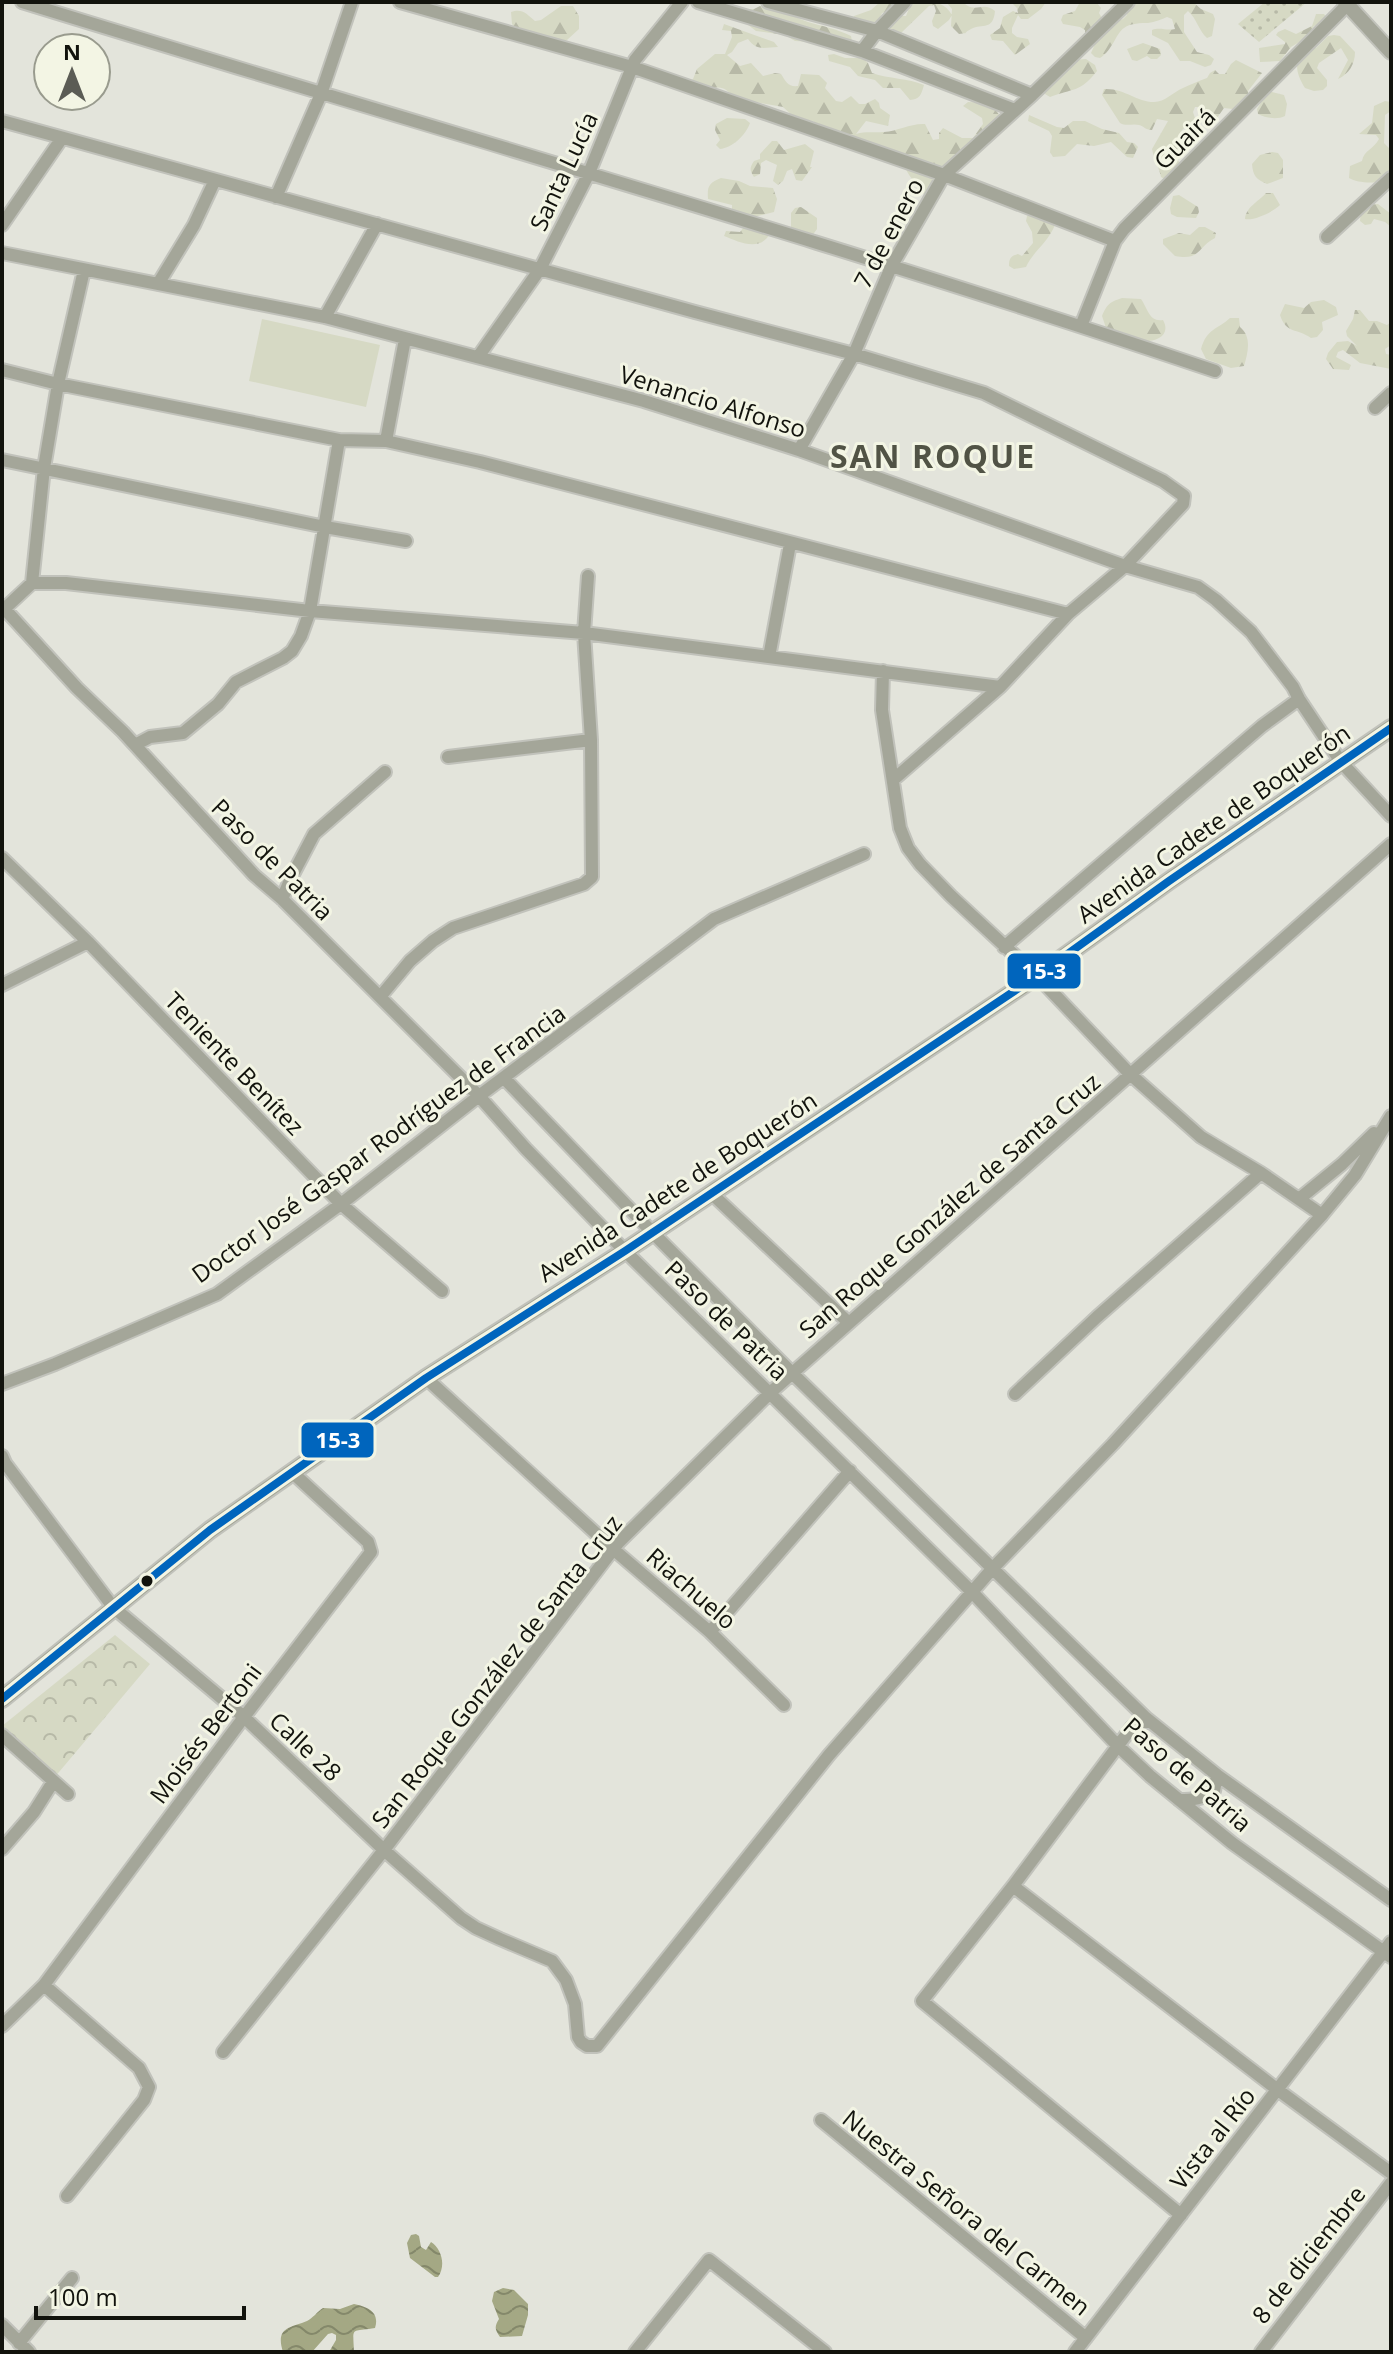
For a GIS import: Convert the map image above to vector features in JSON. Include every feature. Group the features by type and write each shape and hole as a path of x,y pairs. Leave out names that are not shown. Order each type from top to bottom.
{"main road":[{"name":"Avenida Cadete de Boquerón","path":"2,1699 210,1530 426,1378 625,1251 1037,976 1391,728"}],"street":[{"path":"22,2 589,173 1081,326 1215,371"},
{"path":"276,197 321,94 352,2"},
{"path":"400,2 632,67 944,175 1115,241"},
{"name":"Santa Lucía","path":"478,357 540,269 589,173 635,60 682,2"},
{"path":"698,2 862,51 1015,110"},
{"path":"768,2 877,31 1032,95"},
{"path":"862,51 905,2"},
{"name":"7 de enero","path":"799,450 854,354 891,267 944,175 1128,2"},
{"path":"1347,3 1391,52"},
{"name":"Guairá","path":"1081,326 1115,241 1347,3"},
{"path":"2,121 854,354 984,393 1163,481 1184,496 1183,504 1125,566 1068,614 1000,687 893,780"},
{"path":"2,225 62,138"},
{"path":"1327,237 1391,178"},
{"path":"158,284 194,225 215,180"},
{"path":"325,317 377,224"},
{"name":"Venancio Alfonso","path":"2,253 325,317 644,401 799,450 1125,566 1198,587 1251,632 1293,687 1341,762 1391,816"},
{"path":"32,583 44,468 58,384 84,270"},
{"path":"386,441 405,339"},
{"path":"2,370 339,440 386,441 480,462 1068,614"},
{"path":"1375,408 1391,393"},
{"path":"135,745 150,737 183,733 218,704 236,682 292,651 310,611 339,440"},
{"path":"2,460 406,541"},
{"path":"769,657 790,544"},
{"path":"380,997 410,961 453,928 588,882 592,877 591,740 584,633 588,576"},
{"path":"3,609 32,583 66,583 310,611 584,633 1000,687"},
{"name":"Paso de Patria","path":"3,609 135,745 254,875 282,899 479,1096 625,1251 972,1592 1118,1746 1232,1843 1388,1950"},
{"path":"883,671 882,710 900,828 908,848 932,878 1037,976 1130,1074 1201,1137 1322,1215"},
{"path":"1004,947 1262,726 1299,699"},
{"path":"448,757 591,740"},
{"path":"282,899 314,834 385,772"},
{"name":"San Roque González de Santa Cruz","path":"223,2052 384,1850 613,1549 771,1392 1391,844"},
{"name":"Doctor José Gaspar Rodríguez de Francia","path":"2,1384 206,1299 341,1204 714,919 864,854"},
{"name":"Teniente Benítez","path":"2,858 88,942 341,1204 442,1291"},
{"path":"2,985 88,942"},
{"name":"Paso de Patria","path":"504,1078 792,1373 1150,1722 1217,1775 1391,1900"},
{"path":"1299,1199 1342,1164 1389,1118"},
{"path":"972,1592 1113,1444 1322,1215 1355,1175 1389,1118"},
{"path":"1015,1394 1097,1317 1261,1173"},
{"path":"711,1193 849,1323"},
{"name":"Riachuelo","path":"426,1378 613,1549 710,1632 784,1705"},
{"name":"Calle 28","path":"2,1456 113,1607 244,1717 384,1850 461,1918 476,1928 552,1961 566,1980 575,2004 581,2042 587,2046 597,2046 829,1755 972,1592"},
{"path":"710,1632 850,1471"},
{"name":"Moisés Bertoni","path":"2,2026 44,1985 371,1552 368,1542 293,1473"},
{"path":"1150,1722 1140,1722 1132,1727 922,2001 1181,2215"},
{"path":"2,1735 68,1794"},
{"path":"1179,1800 1197,1800 1207,1796 1214,1791 1217,1775"},
{"path":"2,1849 34,1812 53,1782"},
{"path":"1013,1886 1391,2173"},
{"name":"Vista al Río","path":"1075,2352 1388,1950"},
{"path":"44,1985 139,2068 149,2087 144,2100 67,2196"},
{"name":"Nuestra Señora del Carmen","path":"821,2120 1086,2338"},
{"name":"8 de diciembre","path":"1261,2352 1391,2183"},
{"path":"635,2352 709,2260 825,2352"},
{"path":"2,2325 24,2347 72,2278"}],"green space":[{"path":"880,2 896,2 892,10 882,13 874,30 852,21 854,16 871,10"},
{"path":"915,2 941,4 952,15 938,29 932,21 936,11 934,5 929,6 900,34 894,35 888,25 893,16 906,16"},
{"path":"946,2 991,8 995,11 994,17 990,24 959,34 951,26 952,9"},
{"path":"1011,2 1046,2 1028,19 1021,19 1018,15 1012,33 1028,39 1030,44 1015,55 1003,41 992,40 990,35 1000,28 1003,17 1013,11 1018,13"},
{"path":"1080,2 1097,3 1103,20 1112,23 1127,15 1125,4 1129,2 1193,2 1213,14 1212,36 1207,38 1204,35 1188,11 1184,15 1184,32 1197,52 1214,59 1211,65 1205,67 1180,61 1168,43 1152,35 1155,29 1175,29 1172,19 1167,17 1127,26 1104,55 1095,57 1091,53 1095,44 1085,44 1085,30 1063,24 1061,20 1063,15 1075,11"},
{"path":"1265,2 1307,2 1259,42 1238,24"},
{"path":"561,6 573,6 579,16 579,29 556,45 512,24 511,12 521,11 535,21"},
{"path":"760,6 779,9 840,31 851,36 852,41 849,46 837,49 756,31 739,18 742,9"},
{"path":"1316,14 1324,14 1327,22 1314,26 1306,38 1291,47 1280,61 1260,62 1259,48 1285,44 1276,35 1278,32 1285,29 1296,34 1312,26"},
{"path":"724,24 774,42 778,47 758,47 748,39 738,43 727,55 740,66 751,63 763,76 781,74 792,86 798,86 801,74 819,75 836,101 842,102 851,96 859,104 865,104 875,99 880,108 890,115 888,126 866,121 856,134 925,124 933,140 939,139 943,128 962,138 973,138 983,124 982,118 963,106 968,102 990,103 1001,117 925,197 899,152 846,137 842,132 825,132 813,121 796,119 783,107 737,101 724,88 696,92 688,83 697,69 715,54 725,54 732,37 731,31 722,30"},
{"path":"1328,36 1340,36 1355,52 1351,68 1338,79 1348,60 1341,48 1319,63 1317,68 1327,80 1327,86 1314,91 1305,88 1297,70 1301,51 1316,48"},
{"path":"1143,43 1160,49 1161,55 1157,59 1147,56 1132,60 1127,49"},
{"path":"828,55 845,58 863,58 872,73 924,85 921,94 910,100 900,88 883,88 875,80 858,76 850,67 829,61"},
{"path":"1086,59 1095,65 1097,71 1086,83 1050,97 1045,94 1047,82 1073,60"},
{"path":"1236,60 1262,73 1248,91 1250,103 1241,110 1224,108 1217,118 1212,119 1200,107 1195,107 1195,118 1180,133 1184,138 1183,144 1172,154 1184,167 1166,180 1161,177 1152,149 1168,121 1157,119 1152,130 1120,123 1102,95 1104,89 1158,102 1207,78 1215,70 1225,74"},
{"path":"1268,91 1284,95 1287,104 1285,116 1272,118 1258,114 1257,109"},
{"path":"1391,102 1391,111 1385,115 1384,143 1391,150 1391,178 1376,182 1353,180 1349,178 1350,166 1362,161 1379,139 1376,135 1359,134 1372,123 1374,106"},
{"path":"1029,115 1064,128 1073,121 1085,121 1119,133 1127,142 1138,147 1133,158 1127,157 1111,142 1094,146 1077,144 1065,156 1053,157 1050,152 1052,136 1049,131 1028,121"},
{"path":"727,118 745,119 750,123 738,140 720,149 716,145 720,140 715,130 716,124"},
{"path":"772,141 777,141 784,150 805,144 814,151 812,167 802,181 796,180 792,169 787,171 778,185 773,181 777,165 766,160 761,163 760,174 754,177 751,170 754,161 760,159 760,154"},
{"path":"1278,153 1283,160 1283,178 1267,184 1256,177 1252,164 1260,155"},
{"path":"721,178 773,188 777,199 774,212 749,218 732,216 732,205 708,199 710,186"},
{"path":"1266,193 1273,193 1280,205 1253,219 1245,219 1250,208"},
{"path":"1179,195 1198,207 1196,218 1171,214 1173,196"},
{"path":"1378,204 1391,214 1391,227 1374,219 1371,224 1365,225 1360,221 1361,209 1366,205"},
{"path":"801,207 817,218 817,229 809,240 791,236 791,213"},
{"path":"1033,214 1055,225 1026,267 1014,269 1009,266 1011,258 1018,254 1022,256 1033,243 1026,221 1027,216"},
{"path":"744,227 770,234 755,244 724,236 726,231 740,232"},
{"path":"1199,227 1216,233 1215,238 1190,257 1175,256 1163,244 1163,239 1179,233 1190,235"},
{"path":"1122,298 1141,299 1152,317 1163,320 1163,335 1142,341 1106,328 1102,316 1104,312 1109,304"},
{"path":"1324,300 1336,307 1338,315 1322,322 1323,330 1317,337 1311,338 1292,330 1282,321 1280,315 1285,304 1304,308 1311,302"},
{"path":"1355,310 1360,310 1369,321 1387,325 1391,322 1391,345 1385,349 1386,354 1391,355 1391,369 1360,363 1343,350 1336,357 1351,365 1349,370 1333,369 1326,359 1337,342 1348,341 1357,346 1346,331"},
{"path":"1230,318 1239,318 1248,345 1244,366 1231,368 1206,359 1201,349 1209,333"},
{"path":"262,319 380,345 366,407 249,381"},
{"path":"115,1635 150,1664 54,1778 2,1730 2,1726"}],"water":[{"path":"416,2234 421,2247 426,2250 431,2242 440,2253 442,2268 438,2277 410,2258 407,2243 411,2235"},
{"path":"503,2288 514,2290 528,2304 522,2336 500,2337 496,2330 499,2319 492,2301 494,2292"},
{"path":"354,2304 372,2311 376,2322 375,2328 355,2332 354,2352 329,2352 336,2340 336,2335 332,2333 312,2352 283,2352 281,2338 290,2327 309,2320 323,2308 340,2309"}],"transit line":[{"name":"15-3","path":"2,1699 210,1530 426,1378 625,1251 1037,976 1391,728"}],"district":[{"name":"SAN ROQUE","path":"933,455"}]}
